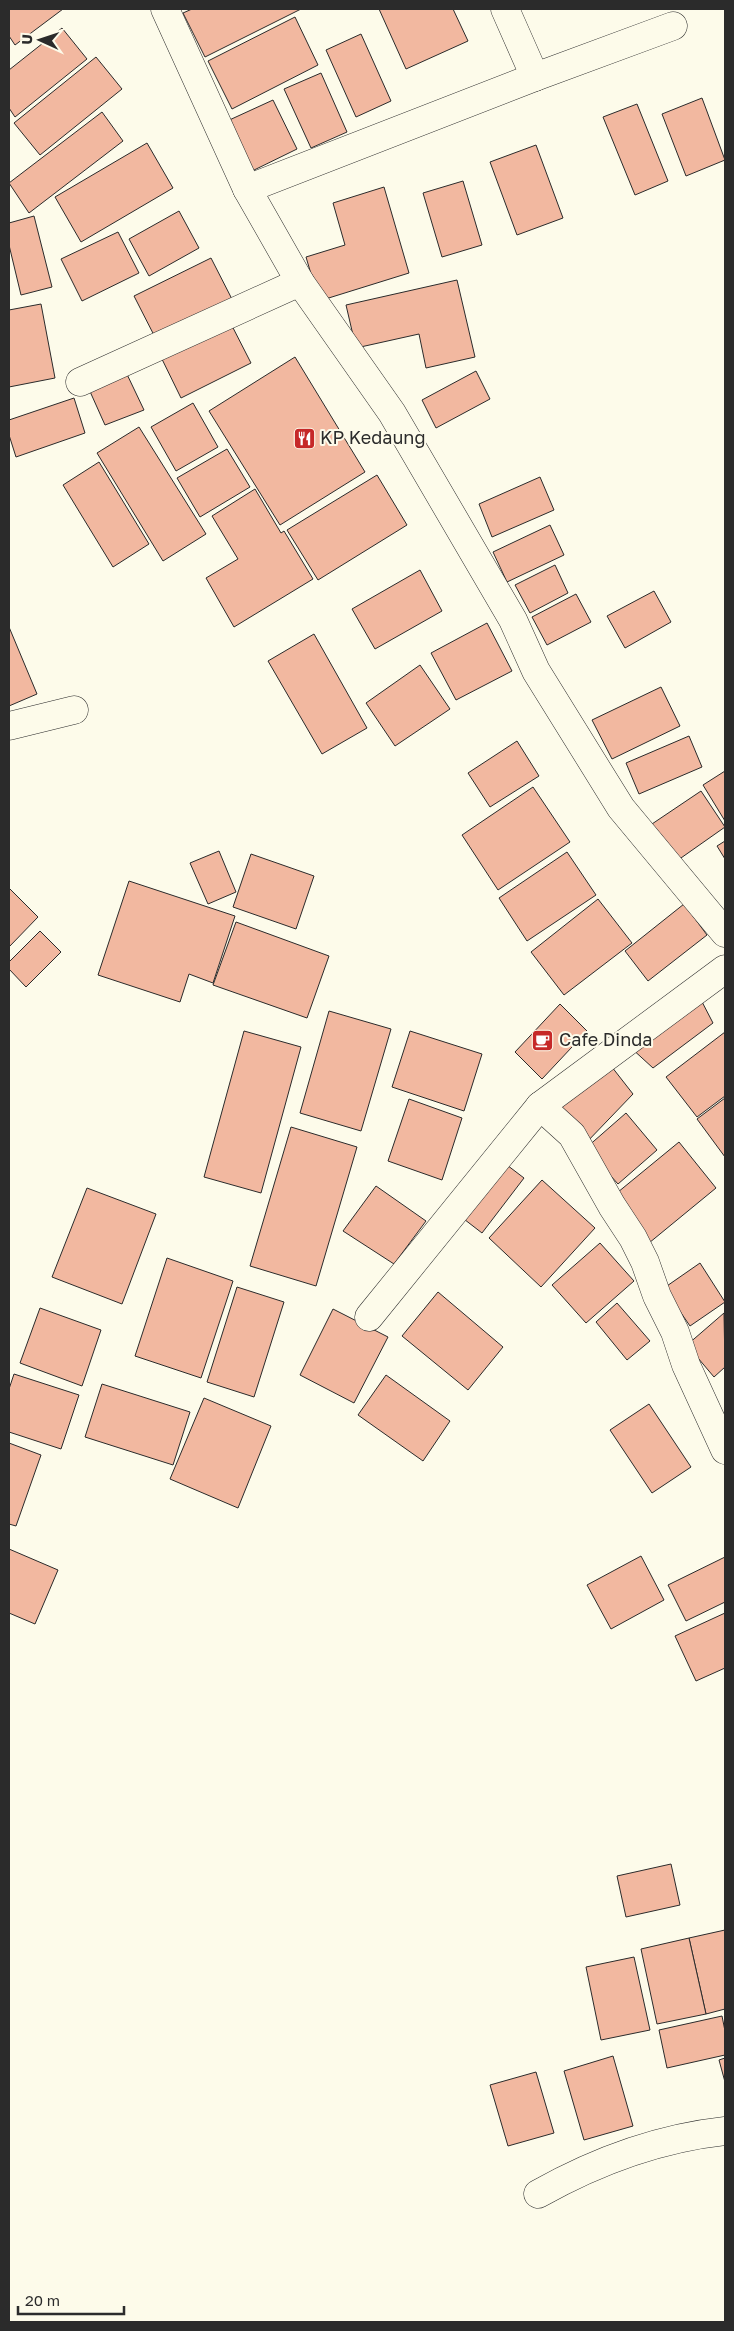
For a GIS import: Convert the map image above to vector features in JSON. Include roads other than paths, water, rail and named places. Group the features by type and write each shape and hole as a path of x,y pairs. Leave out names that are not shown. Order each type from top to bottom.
{"street":[{"path":"165,9 248,189 300,282 392,413 513,620 536,671 621,808 725,933"},
{"path":"505,9 535,77"},
{"path":"248,189 535,77 673,26"},
{"path":"80,382 300,282"},
{"path":"9,726 74,710"},
{"path":"369,1317 540,1106 725,969"},
{"path":"540,1106 572,1135 646,1262 657,1296 676,1332 686,1364 725,1450"},
{"path":"538,2194 567,2177 630,2153 704,2134 725,2131"}],"place":[{"name":"KP Kedaung","path":"304,438"},
{"name":"Cafe Dinda","path":"543,1040"}]}
